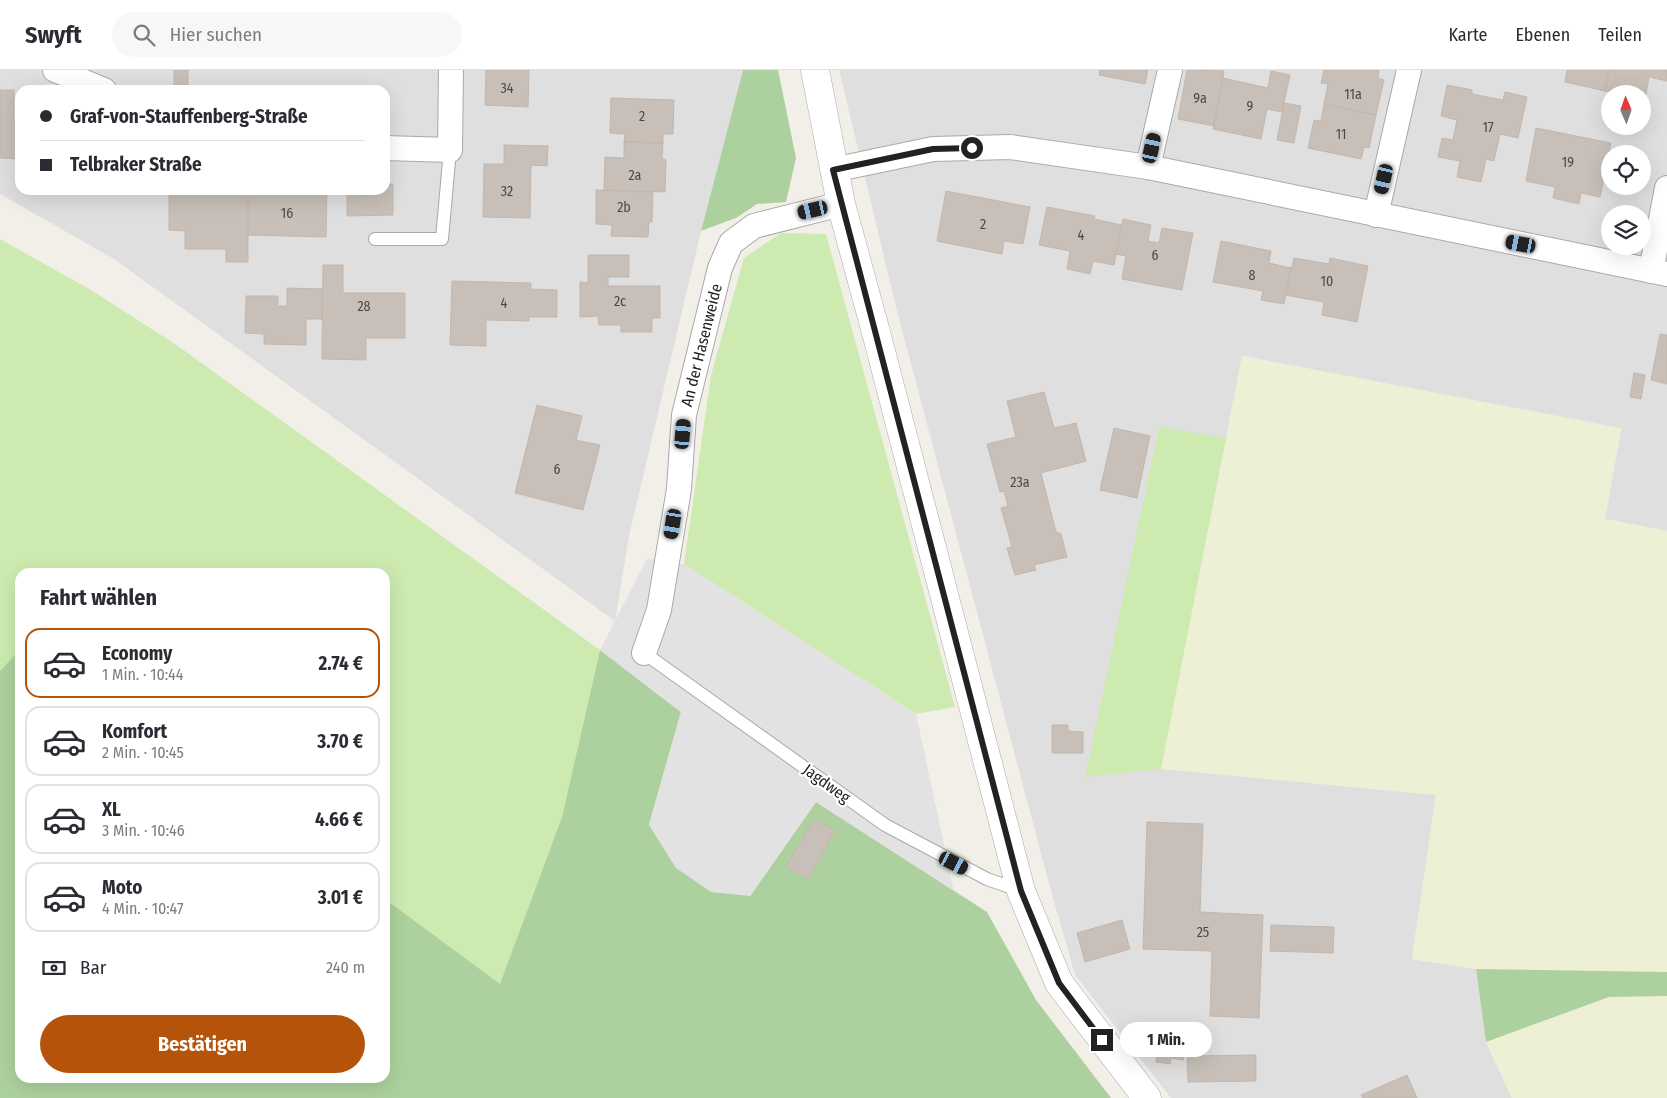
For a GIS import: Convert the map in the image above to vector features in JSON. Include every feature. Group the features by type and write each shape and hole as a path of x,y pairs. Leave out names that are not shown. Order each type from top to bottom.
{"street":[{"path":"56,70 92,85"},
{"path":"390,148 450,150 452,70"},
{"path":"815,70 841,204 1021,891 1059,983 1146,1098"},
{"path":"1148,167 1170,70"},
{"path":"1376,215 1410,70"},
{"path":"833,170 933,149 1010,146 1148,167 1659,272 1667,188"},
{"name":"An der Hasenweide","path":"644,653 659,610 678,489 684,415 720,268 731,243 754,226 841,204"}],"lane":[{"path":"375,239 442,239 450,150"},
{"name":"Jagdweg","path":"644,653 885,825 987,879 1021,891"}],"shaded area":[{"path":"0,70 743,70 701,231 629,536 615,621 114,259 0,194"},
{"path":"839,70 1667,70 1667,531 1605,519 1621,429 1243,356 1161,768 1436,795 1412,959 1476,969 1486,1042 1512,1098 1171,1098 1075,975 898,315"},
{"path":"647,559 684,564 916,714 954,891 816,802 750,896 711,892 676,868 649,825 681,712 600,650"}],"green space":[{"path":"743,70 778,70 796,158 786,202 757,204 736,218 701,231"},
{"path":"781,233 826,234 955,707 916,714 684,564 711,375 744,258"},
{"path":"0,239 91,290 178,346 600,650 562,817 500,985 390,903 390,568 15,568 15,654 0,671"},
{"path":"1242,356 1621,428 1605,519 1667,531 1667,972 1476,969 1412,959 1436,795 1161,769"},
{"path":"1159,427 1226,438 1161,769 1085,777"},
{"path":"600,650 681,712 649,825 750,896 816,802 987,912 1036,1000 1111,1098 0,1098 0,671 15,654 15,1083 390,1083 390,903 500,984 562,817"},
{"path":"1476,969 1667,972 1667,996 1609,997 1486,1042"},
{"path":"1667,996 1667,1098 1512,1098 1486,1042 1609,997"}],"building":[{"path":"174,70 188,70 188,85 174,85"},
{"path":"486,70 529,70 528,107 485,105"},
{"path":"1100,70 1148,70 1145,84 1099,75"},
{"path":"1187,70 1224,71 1214,126 1178,119"},
{"path":"1324,70 1379,70 1378,78 1384,80 1376,115 1324,104 1328,84 1321,83"},
{"path":"1567,70 1609,70 1606,85 1601,85 1601,90 1565,82"},
{"path":"1609,70 1667,70 1667,81 1649,77 1648,85 1606,85"},
{"path":"1271,71 1290,75 1282,112 1267,109 1261,139 1213,129 1223,78 1268,88"},
{"path":"1447,85 1472,90 1472,94 1503,100 1505,92 1527,97 1518,138 1500,134 1494,161 1486,159 1481,182 1457,177 1460,161 1438,157 1442,138 1453,140 1457,120 1441,116"},
{"path":"0,90 14,90 15,159 0,158"},
{"path":"611,98 674,100 673,134 663,134 663,143 624,142 625,134 610,133"},
{"path":"1284,103 1301,106 1294,143 1277,140"},
{"path":"1324,104 1376,115 1369,148 1364,147 1361,159 1308,148 1314,120 1321,121"},
{"path":"1536,128 1611,143 1611,145 1601,145 1600,197 1581,193 1579,204 1553,198 1555,187 1526,181"},
{"path":"624,142 663,143 662,159 666,160 665,192 604,190 605,157 624,158"},
{"path":"504,145 548,146 547,166 531,165 530,218 483,217 484,164 504,164"},
{"path":"390,184 393,184 393,215 347,216 347,195 390,195"},
{"path":"596,190 653,192 652,222 649,222 648,237 611,236 612,225 596,224"},
{"path":"946,191 1030,207 1023,244 1004,241 1002,254 937,241"},
{"path":"169,195 248,195 248,262 226,262 226,249 185,249 185,231 169,230"},
{"path":"248,195 327,195 326,237 248,235"},
{"path":"1047,207 1095,216 1094,219 1122,225 1114,265 1093,261 1090,274 1067,269 1070,251 1039,245"},
{"path":"1123,219 1151,225 1148,241 1159,243 1162,228 1193,233 1182,290 1122,279 1126,256 1116,254"},
{"path":"1221,241 1271,251 1269,263 1291,268 1284,304 1261,300 1263,291 1213,282"},
{"path":"588,255 629,255 629,277 608,277 608,286 660,286 660,318 652,318 652,332 621,332 621,325 599,325 598,316 580,317 580,282 588,283"},
{"path":"1294,258 1329,264 1330,258 1368,266 1357,322 1322,315 1324,302 1285,295"},
{"path":"323,265 343,265 343,293 405,293 405,338 366,338 366,360 322,359"},
{"path":"452,281 531,283 531,289 557,290 557,317 529,317 529,321 486,320 486,346 450,345"},
{"path":"287,288 322,289 322,319 306,319 306,345 264,344 264,334 245,333 246,296 278,296 278,306 287,306"},
{"path":"1660,334 1667,335 1667,384 1651,380"},
{"path":"1634,373 1645,375 1641,399 1630,397"},
{"path":"1044,392 1054,428 1076,423 1086,461 1041,473 1056,532 1061,534 1067,557 1034,565 1036,570 1015,575 1007,548 1012,547 1001,508 1008,506 1004,491 1000,492 987,444 1016,437 1007,401"},
{"path":"537,405 582,416 576,440 600,445 583,510 515,493"},
{"path":"1114,428 1150,436 1137,498 1100,490"},
{"path":"1052,725 1068,725 1068,731 1083,732 1083,753 1052,753"},
{"path":"814,819 835,831 808,879 786,867"},
{"path":"1147,822 1203,824 1200,912 1263,915 1259,1018 1210,1016 1212,951 1143,949"},
{"path":"1122,920 1130,949 1085,962 1077,933"},
{"path":"1271,925 1334,927 1333,953 1270,951"},
{"path":"1159,1041 1186,1045 1183,1060 1171,1058 1170,1064 1156,1062"},
{"path":"1256,1055 1256,1081 1188,1082 1187,1056"},
{"path":"1407,1075 1417,1098 1363,1098 1361,1095"}],"route":[{"path":"972,148 933,149 833,170 1021,891 1059,983 1102,1040"}]}
